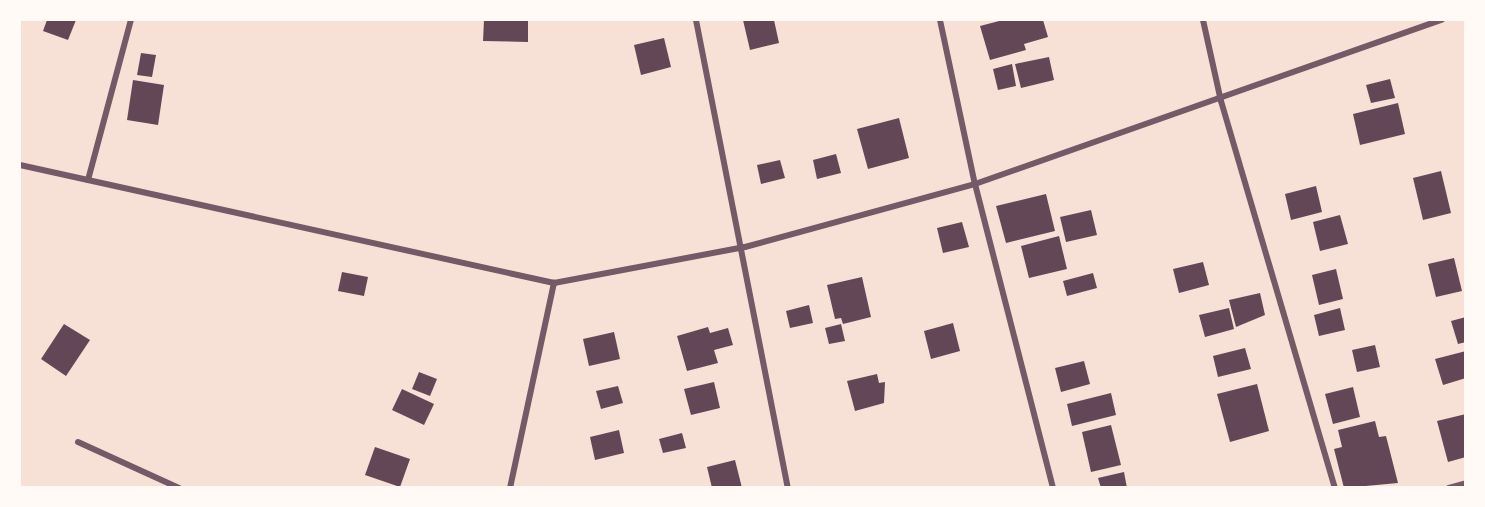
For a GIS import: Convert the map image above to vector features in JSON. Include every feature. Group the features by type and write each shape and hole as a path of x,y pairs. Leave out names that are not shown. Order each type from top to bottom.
{"street":[{"path":"88,180 131,20"},
{"path":"696,20 745,247 788,488"},
{"path":"940,20 975,184 1053,488"},
{"path":"1203,20 1221,101 1335,488"},
{"path":"20,165 554,284 745,247 975,184 1221,101 1442,20"},
{"path":"510,488 554,284"},
{"path":"78,442 179,488"},
{"path":"1449,488 1466,483"}],"building":[{"path":"47,20 76,20 68,40 43,31"},
{"path":"484,20 528,20 528,42 483,41"},
{"path":"743,20 774,20 779,43 750,50"},
{"path":"1003,20 1043,20 1048,37 1024,44 1026,50 990,60 980,26"},
{"path":"664,38 671,67 641,75 634,45"},
{"path":"141,53 156,55 152,77 137,75"},
{"path":"1049,57 1054,80 1021,88 1015,64"},
{"path":"1012,64 1016,86 998,90 993,69"},
{"path":"1390,79 1395,98 1371,103 1366,85"},
{"path":"133,80 164,85 158,125 127,120"},
{"path":"1398,103 1405,134 1360,145 1353,114"},
{"path":"899,118 909,158 868,169 857,129"},
{"path":"836,154 841,173 817,179 813,160"},
{"path":"780,160 785,178 761,184 757,165"},
{"path":"1441,171 1451,213 1423,220 1413,178"},
{"path":"1316,186 1322,212 1291,220 1285,194"},
{"path":"1046,194 1055,231 1006,243 996,206"},
{"path":"1091,210 1097,235 1066,242 1060,217"},
{"path":"1340,215 1348,244 1320,251 1313,222"},
{"path":"962,222 969,247 943,253 937,228"},
{"path":"1059,236 1067,269 1029,278 1021,246"},
{"path":"1454,258 1462,291 1436,297 1428,264"},
{"path":"1203,262 1209,285 1179,293 1173,269"},
{"path":"1336,269 1343,299 1319,305 1312,275"},
{"path":"342,272 368,277 364,296 338,291"},
{"path":"1093,273 1097,288 1067,296 1063,281"},
{"path":"862,277 871,317 843,324 841,318 835,319 827,285"},
{"path":"1260,293 1265,315 1236,327 1229,300"},
{"path":"809,305 813,323 790,328 786,311"},
{"path":"1229,308 1234,329 1205,337 1199,315"},
{"path":"1340,308 1345,330 1319,336 1314,315"},
{"path":"1466,317 1466,342 1458,344 1451,321"},
{"path":"953,323 960,351 931,359 924,331"},
{"path":"64,324 90,340 66,376 41,359"},
{"path":"841,324 845,341 829,344 825,328"},
{"path":"708,327 710,333 728,328 733,345 714,350 718,363 687,371 677,336"},
{"path":"614,332 620,359 589,366 583,339"},
{"path":"1375,345 1380,367 1357,372 1352,350"},
{"path":"1245,348 1251,369 1218,377 1213,356"},
{"path":"1466,351 1466,378 1443,385 1435,359"},
{"path":"1084,361 1090,384 1061,392 1055,368"},
{"path":"419,372 437,379 430,396 412,389"},
{"path":"877,374 879,383 885,382 884,403 855,411 847,381"},
{"path":"714,382 720,408 691,415 684,389"},
{"path":"1257,384 1269,431 1230,442 1217,394"},
{"path":"618,386 623,403 601,409 596,391"},
{"path":"1353,387 1360,417 1333,424 1325,394"},
{"path":"402,389 434,404 424,425 392,410"},
{"path":"1111,393 1116,415 1072,426 1067,404"},
{"path":"1466,414 1466,457 1448,462 1437,421"},
{"path":"1375,421 1379,437 1386,436 1398,483 1344,488 1334,449 1342,447 1338,430"},
{"path":"1111,425 1121,465 1091,472 1082,432"},
{"path":"619,430 624,453 595,460 590,437"},
{"path":"682,433 686,448 663,453 659,439"},
{"path":"375,447 410,459 400,487 365,475"},
{"path":"735,460 742,488 712,488 707,467"},
{"path":"1124,472 1127,488 1101,488 1098,478"}]}
